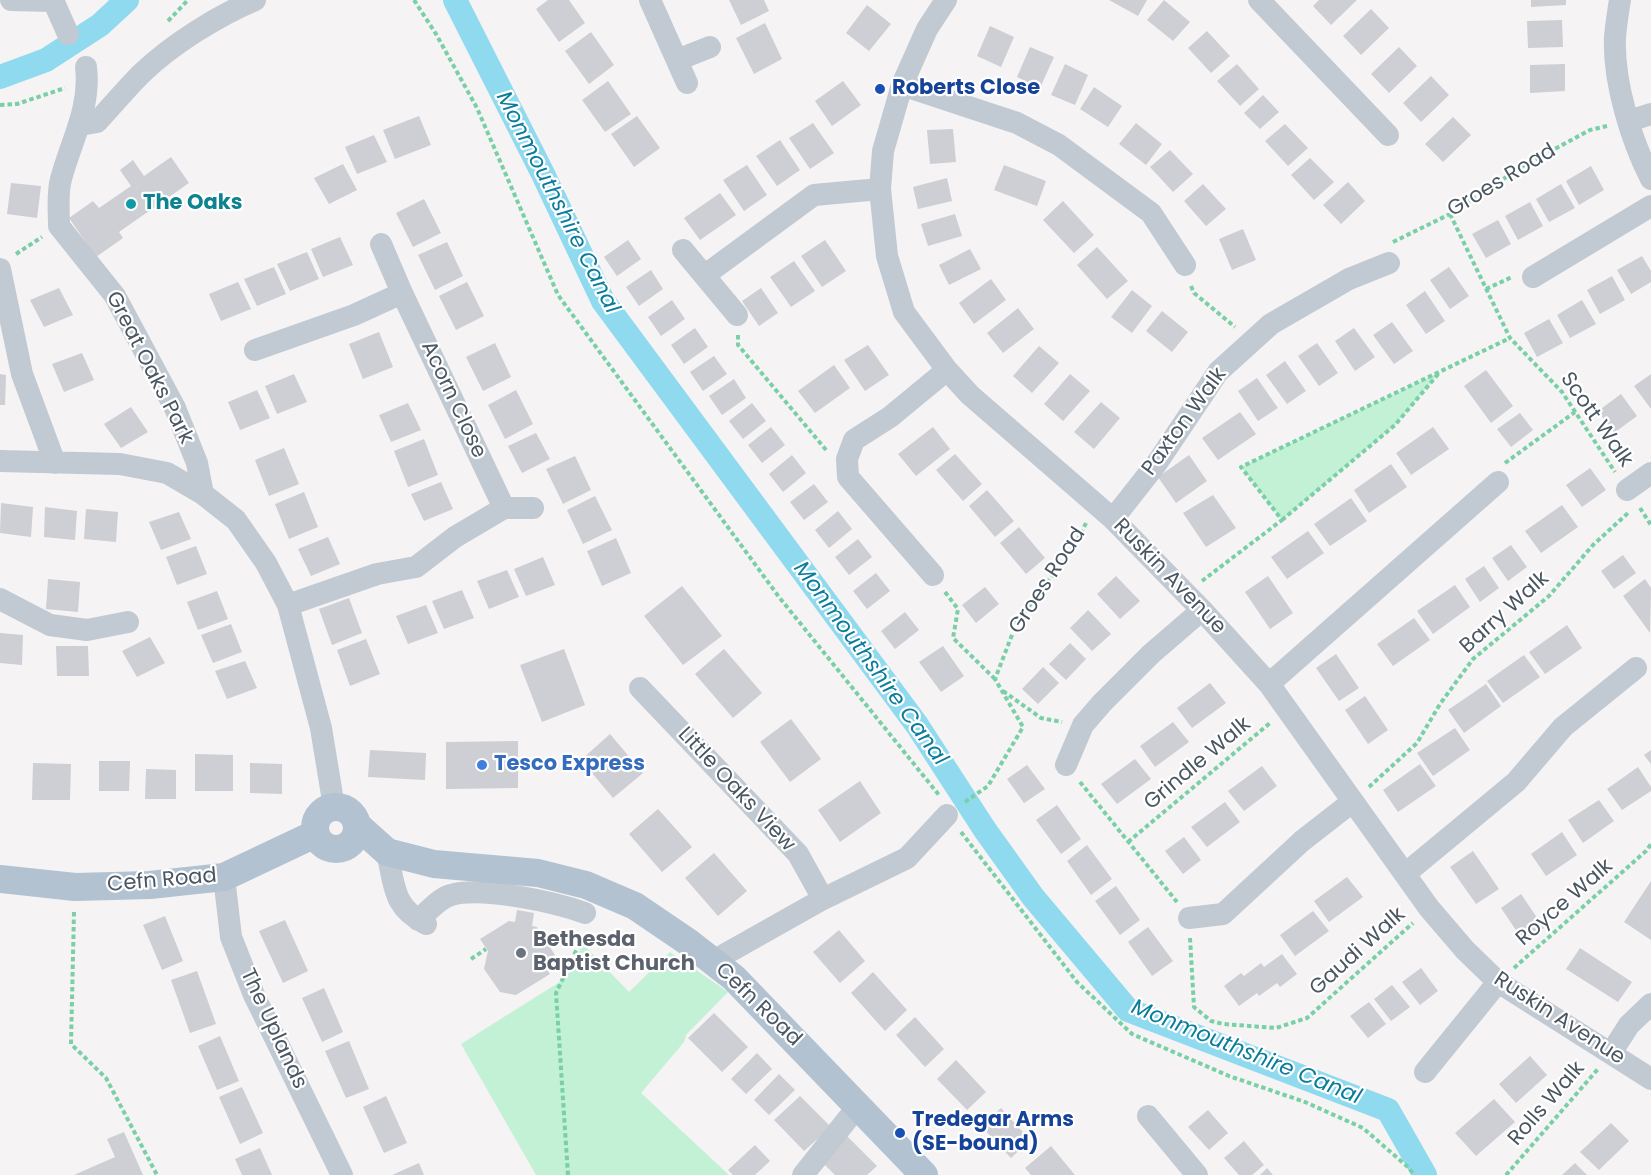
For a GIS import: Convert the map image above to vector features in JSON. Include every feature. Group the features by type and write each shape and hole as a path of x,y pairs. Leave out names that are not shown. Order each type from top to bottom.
{"main road":[{"name":"Cefn Road","path":"334,807 344,808 352,814 358,826 387,852 434,864 538,873 586,885 592,902 635,906 734,978 858,1106 913,1171"},
{"path":"334,807 320,814 316,819 315,834 321,844 337,850 347,847 353,842 358,826"},
{"name":"Cefn Road","path":"0,879 75,887 150,885 224,877 315,834"}],"street":[{"path":"11,0 53,0 68,34"},
{"path":"80,124 97,122 142,73 187,38 242,5 255,0"},
{"path":"650,0 687,83"},
{"name":"Ruskin Avenue","path":"945,0 927,29 902,85 884,152 880,189 887,256 903,312 947,370 970,395 1096,502 1186,593 1269,684 1429,908 1498,982 1651,1079"},
{"path":"1259,0 1388,135"},
{"path":"1620,0 1615,36 1616,64 1629,121 1643,164 1651,179"},
{"path":"677,60 710,47"},
{"path":"59,226 60,181 85,106 87,74"},
{"path":"902,85 1017,123 1059,145 1151,213 1185,265"},
{"path":"1629,121 1651,114"},
{"path":"705,275 814,195 880,189"},
{"path":"1533,277 1651,206"},
{"name":"Great Oaks Park","path":"59,226 115,296 175,408 197,463 203,494"},
{"name":"Acorn Close","path":"381,244 504,507"},
{"path":"683,250 737,315"},
{"name":"Paxton Walk","path":"1113,519 1157,463 1218,372 1271,324 1389,254"},
{"path":"5,263 22,374 55,463"},
{"path":"255,350 354,315 402,293"},
{"path":"933,575 849,477 847,459 854,441 890,417 947,370"},
{"name":"Great Oaks Park","path":"0,461 120,464 167,473 203,494 236,520 266,563 288,605 321,728 334,807"},
{"path":"1632,497 1651,472"},
{"path":"1269,684 1498,482"},
{"path":"288,605 367,577 416,567 455,537 504,507 533,507"},
{"path":"0,599 50,625 87,630 128,622"},
{"path":"1066,765 1083,725 1102,703 1151,654 1202,610"},
{"path":"1405,874 1516,782 1563,727 1636,669"},
{"name":"Little Oaks View","path":"640,688 798,854 823,899"},
{"path":"1189,918 1222,914 1302,841 1352,802"},
{"path":"713,961 823,899 907,858 947,815"},
{"path":"387,852 399,903 408,913 422,922 446,897 468,893 545,901 592,902"},
{"name":"The Uplands","path":"224,877 231,937 242,966 342,1175"},
{"path":"1425,1072 1498,982"},
{"path":"1611,1053 1629,1025 1651,1004"},
{"path":"803,1175 858,1106"},
{"path":"1148,1116 1197,1175"}],"path":[{"path":"414,0 436,34 477,108 558,295 779,597 942,799 947,815 1077,982 1132,1034 1229,1076 1305,1102 1363,1128 1414,1175"},
{"name":"Groes Road","path":"1389,254 1523,166 1590,130 1629,121"},
{"name":"Scott Walk","path":"1450,214 1510,338 1562,392 1651,525"},
{"path":"5,263 59,226"},
{"path":"1185,265 1194,293 1235,328"},
{"path":"737,315 738,345 849,477"},
{"path":"1282,520 1241,467 1510,338"},
{"path":"1186,593 1282,520 1395,425 1440,372"},
{"path":"1498,482 1491,473 1575,412"},
{"name":"Barry Walk","path":"1352,802 1418,743 1440,704 1473,659 1549,596 1632,497"},
{"name":"Groes Road","path":"995,679 1017,622 1075,546 1096,502"},
{"path":"933,575 958,609 953,638 995,679 1023,727 988,786 947,815"},
{"path":"1002,691 1041,718 1083,725"},
{"name":"Grindle Walk","path":"1128,842 1287,709"},
{"path":"1066,765 1189,918"},
{"name":"Royce Walk","path":"1498,982 1646,851 1651,844"},
{"path":"75,887 71,1044 106,1078 157,1175"},
{"path":"568,1175 556,993 591,919 592,902"},
{"name":"Gaudi Walk","path":"1189,918 1194,1007 1211,1021 1222,1024 1276,1028 1307,1018 1429,908"},
{"path":"471,959 486,949"},
{"name":"Rolls Walk","path":"1506,1175 1611,1053"}],"green space":[{"path":"1440,372 1395,425 1282,520 1241,467"},
{"path":"583,944 629,992 670,952 728,992 686,1035 684,1042 641,1093 729,1175 536,1175 461,1044 566,978"}],"building":[{"path":"548,0 569,0 585,23 559,42 536,9"},
{"path":"729,0 764,0 769,11 741,25"},
{"path":"1109,0 1147,0 1138,16"},
{"path":"1164,0 1190,22 1173,41 1147,20"},
{"path":"1319,0 1357,0 1331,25 1313,6"},
{"path":"1531,0 1566,0 1566,5 1531,7"},
{"path":"867,5 891,24 869,51 846,33"},
{"path":"1371,9 1389,28 1361,55 1343,36"},
{"path":"1562,20 1563,47 1528,48 1527,21"},
{"path":"765,23 782,59 754,74 736,38"},
{"path":"990,26 1014,37 1001,67 977,56"},
{"path":"1207,31 1230,56 1211,73 1188,48"},
{"path":"591,32 614,65 589,84 565,51"},
{"path":"1030,47 1054,57 1040,88 1017,77"},
{"path":"1399,47 1417,66 1389,93 1371,74"},
{"path":"1065,64 1088,75 1075,105 1051,95"},
{"path":"1237,64 1259,89 1240,106 1217,81"},
{"path":"1565,64 1565,91 1530,93 1530,65"},
{"path":"1431,76 1449,95 1421,122 1403,103"},
{"path":"608,81 631,114 605,132 582,100"},
{"path":"843,81 861,105 832,126 815,101"},
{"path":"1094,87 1122,106 1108,127 1080,109"},
{"path":"1263,95 1279,112 1260,129 1244,113"},
{"path":"419,116 431,145 395,159 383,130"},
{"path":"637,116 660,148 634,167 611,134"},
{"path":"1453,117 1471,135 1443,162 1425,144"},
{"path":"813,123 834,153 810,169 789,138"},
{"path":"1136,123 1162,144 1146,165 1119,144"},
{"path":"1285,124 1308,148 1288,166 1265,141"},
{"path":"953,129 956,162 930,164 927,130"},
{"path":"374,135 387,162 357,174 345,147"},
{"path":"780,140 800,170 777,186 756,156"},
{"path":"1170,150 1193,174 1173,192 1150,167"},
{"name":"The Oaks","path":"171,157 189,183 119,232 123,238 96,257 69,218 93,201 99,208 131,186 120,170 133,160 144,176"},
{"path":"1310,158 1334,182 1314,200 1291,175"},
{"path":"343,164 357,190 329,204 314,178"},
{"path":"747,165 767,195 744,211 723,180"},
{"path":"1004,165 1046,181 1037,206 994,190"},
{"path":"1591,166 1604,190 1579,205 1566,181"},
{"path":"947,178 952,201 918,209 913,187"},
{"path":"1348,182 1365,201 1341,224 1323,205"},
{"path":"11,183 41,186 37,218 7,214"},
{"path":"1203,184 1226,209 1206,226 1184,201"},
{"path":"1561,184 1575,208 1549,222 1536,199"},
{"path":"720,193 736,215 700,240 684,218"},
{"path":"424,199 441,233 413,247 396,213"},
{"path":"1063,201 1094,235 1074,253 1043,220"},
{"path":"1530,202 1543,226 1518,240 1505,216"},
{"path":"955,214 962,236 928,246 921,224"},
{"path":"1498,220 1511,244 1486,258 1472,234"},
{"path":"1243,229 1256,260 1232,270 1219,239"},
{"path":"340,237 353,265 323,277 311,249"},
{"path":"628,240 641,259 617,276 604,257"},
{"path":"825,240 846,271 822,287 801,256"},
{"path":"447,242 463,276 435,290 418,255"},
{"path":"1097,247 1128,281 1107,299 1077,265"},
{"path":"970,249 981,269 949,285 939,265"},
{"path":"307,252 319,279 290,291 277,264"},
{"path":"1642,256 1651,271 1651,282 1631,294 1617,270"},
{"path":"794,261 815,291 791,307 770,277"},
{"path":"274,267 286,294 257,306 244,279"},
{"path":"1449,267 1469,296 1450,309 1430,280"},
{"path":"651,270 663,289 639,306 626,287"},
{"path":"1612,276 1625,300 1600,314 1587,290"},
{"path":"991,279 1006,300 974,324 959,303"},
{"path":"238,282 251,309 221,321 209,294"},
{"path":"467,282 484,316 456,330 439,296"},
{"path":"59,288 73,315 44,327 30,300"},
{"path":"761,288 778,313 759,326 742,301"},
{"path":"1132,290 1152,306 1132,333 1111,317"},
{"path":"1425,291 1445,321 1426,334 1406,305"},
{"path":"672,300 685,319 661,336 648,317"},
{"path":"1582,300 1596,324 1570,338 1557,315"},
{"path":"1018,308 1034,329 1003,353 987,333"},
{"path":"1162,311 1188,332 1172,352 1146,331"},
{"path":"1549,319 1563,343 1537,357 1524,333"},
{"path":"1392,322 1413,351 1394,364 1373,335"},
{"path":"695,328 708,347 684,364 671,345"},
{"path":"1354,328 1375,357 1355,371 1335,341"},
{"path":"379,332 393,367 363,379 349,344"},
{"path":"495,343 511,377 483,391 466,357"},
{"path":"1317,343 1338,373 1319,386 1298,356"},
{"path":"868,345 889,375 865,391 844,360"},
{"path":"1039,346 1059,363 1032,393 1013,376"},
{"path":"82,353 94,380 64,392 52,364"},
{"path":"714,356 727,374 703,391 690,372"},
{"path":"1285,361 1306,391 1287,404 1266,375"},
{"path":"834,365 850,388 815,413 798,391"},
{"path":"1486,370 1513,406 1491,423 1464,386"},
{"path":"0,374 6,375 5,405 0,405"},
{"path":"294,374 307,402 277,414 265,386"},
{"path":"1070,374 1090,391 1063,421 1044,404"},
{"path":"1651,374 1651,409 1634,386"},
{"path":"1257,378 1278,408 1258,421 1238,391"},
{"path":"734,379 746,398 722,415 709,396"},
{"path":"257,390 270,418 240,430 228,402"},
{"path":"516,390 533,424 505,439 488,405"},
{"path":"1621,394 1637,416 1614,433 1598,411"},
{"path":"1101,402 1120,418 1094,449 1074,432"},
{"path":"408,403 421,430 391,442 379,415"},
{"path":"752,403 766,421 743,439 729,421"},
{"path":"131,407 148,432 121,448 104,424"},
{"path":"1240,412 1256,434 1218,460 1202,438"},
{"path":"1520,413 1533,430 1511,447 1497,429"},
{"path":"771,427 785,445 762,463 748,445"},
{"path":"933,427 950,449 916,476 898,454"},
{"path":"1433,427 1449,449 1411,475 1396,453"},
{"path":"536,433 550,459 522,473 508,446"},
{"path":"424,439 438,475 408,487 394,451"},
{"path":"284,448 299,484 269,496 255,460"},
{"path":"955,454 982,484 963,501 936,470"},
{"path":"792,455 806,473 783,492 769,474"},
{"path":"1189,455 1207,481 1176,503 1158,477"},
{"path":"575,456 591,490 563,504 546,469"},
{"path":"1391,464 1407,487 1369,513 1354,490"},
{"path":"1590,468 1606,490 1582,507 1566,485"},
{"path":"441,482 453,509 424,521 411,494"},
{"path":"814,484 828,502 804,520 790,502"},
{"path":"987,490 1014,521 995,537 969,506"},
{"path":"304,492 318,527 289,539 275,504"},
{"path":"1213,495 1236,528 1206,547 1183,513"},
{"path":"595,496 612,530 583,544 567,510"},
{"path":"1351,498 1367,521 1330,546 1314,524"},
{"path":"1,503 33,507 31,537 0,533"},
{"path":"1562,505 1578,527 1541,553 1525,531"},
{"path":"45,507 77,511 75,540 44,537"},
{"path":"86,509 118,512 116,542 84,539"},
{"path":"838,511 852,529 829,548 815,530"},
{"path":"179,512 191,539 161,550 149,522"},
{"path":"1019,527 1045,558 1026,574 1000,543"},
{"path":"1308,531 1324,553 1287,579 1271,557"},
{"path":"328,537 340,564 311,576 298,549"},
{"path":"616,538 631,573 602,586 587,551"},
{"path":"858,539 872,557 849,575 835,557"},
{"path":"1511,545 1527,567 1508,581 1492,558"},
{"path":"196,546 207,574 177,585 166,557"},
{"path":"1623,555 1636,573 1614,589 1601,571"},
{"path":"543,557 555,585 526,596 514,569"},
{"path":"1484,566 1499,588 1480,602 1465,579"},
{"path":"507,570 519,597 489,609 477,581"},
{"path":"876,573 890,591 867,609 853,591"},
{"path":"1116,576 1140,601 1120,619 1097,594"},
{"path":"1268,576 1293,613 1270,629 1245,592"},
{"path":"48,579 80,582 78,612 46,609"},
{"path":"1645,579 1651,588 1650,633 1623,596"},
{"path":"1455,585 1470,607 1433,634 1417,611"},
{"path":"682,586 722,636 683,665 644,616"},
{"path":"985,587 999,604 976,623 962,605"},
{"path":"462,590 474,618 444,629 432,601"},
{"path":"217,591 228,619 198,630 187,602"},
{"path":"349,598 362,633 332,645 319,609"},
{"path":"426,605 438,633 408,644 396,616"},
{"path":"1088,610 1111,634 1092,651 1070,628"},
{"path":"905,612 919,630 895,649 881,631"},
{"path":"1414,618 1430,640 1393,666 1377,644"},
{"path":"231,624 242,652 213,663 201,635"},
{"path":"1567,625 1582,648 1545,674 1529,652"},
{"path":"0,633 23,635 22,665 0,663"},
{"path":"150,637 165,663 137,677 122,651"},
{"path":"366,639 380,674 350,686 337,650"},
{"path":"1070,643 1086,659 1066,680 1049,664"},
{"path":"56,646 88,646 89,676 57,676"},
{"path":"943,646 964,676 941,692 919,662"},
{"path":"564,649 585,705 542,722 520,665"},
{"path":"724,649 762,693 733,718 695,674"},
{"path":"1336,654 1359,688 1339,701 1316,668"},
{"path":"1524,655 1540,677 1503,703 1487,681"},
{"path":"245,661 257,688 227,699 215,671"},
{"path":"1043,667 1059,683 1038,704 1022,689"},
{"path":"1210,683 1226,703 1192,728 1177,708"},
{"path":"1486,684 1501,706 1464,733 1448,710"},
{"path":"1365,696 1388,730 1368,744 1345,710"},
{"path":"791,719 821,759 790,782 760,742"},
{"path":"1173,722 1189,742 1155,767 1140,746"},
{"path":"1455,728 1470,750 1433,776 1417,753"},
{"path":"610,734 643,773 613,798 581,760"},
{"name":"Tesco Express","path":"518,741 518,788 446,789 446,742"},
{"path":"370,750 426,753 425,780 368,777"},
{"path":"1651,750 1651,764 1644,755"},
{"path":"195,754 233,755 233,791 195,791"},
{"path":"1135,759 1151,779 1117,804 1101,784"},
{"path":"99,761 130,761 129,791 99,791"},
{"path":"33,763 71,764 70,800 32,800"},
{"path":"250,763 282,764 282,794 250,793"},
{"path":"1420,764 1436,786 1398,812 1383,790"},
{"path":"1027,765 1045,789 1024,803 1007,779"},
{"path":"1262,766 1277,786 1244,811 1228,791"},
{"path":"1638,767 1651,787 1651,791 1622,810 1607,789"},
{"path":"146,769 176,770 176,799 145,799"},
{"path":"860,781 881,813 840,842 818,810"},
{"path":"1599,800 1614,821 1583,843 1568,820"},
{"path":"1225,802 1240,822 1207,847 1191,827"},
{"path":"1057,805 1081,839 1061,854 1036,820"},
{"path":"658,809 692,847 662,872 629,834"},
{"path":"1562,832 1577,855 1546,876 1531,854"},
{"path":"1184,837 1201,860 1183,874 1165,851"},
{"path":"1087,845 1112,879 1091,895 1067,861"},
{"path":"1473,851 1499,889 1476,904 1450,867"},
{"path":"714,853 747,891 718,916 685,878"},
{"path":"1347,877 1363,897 1329,922 1314,901"},
{"path":"1651,881 1651,940 1624,922"},
{"path":"1116,886 1140,920 1120,935 1095,901"},
{"path":"1521,894 1544,928 1524,942 1501,908"},
{"name":"Bethesda Baptist Church","path":"517,910 534,913 532,926 537,927 555,955 543,964 550,974 516,995 500,992 484,969 488,951 480,939 509,921 515,922"},
{"path":"1313,911 1329,931 1295,956 1280,935"},
{"path":"165,916 183,961 162,970 143,925"},
{"path":"285,920 308,971 283,983 259,931"},
{"path":"1148,927 1173,961 1152,976 1128,942"},
{"path":"839,930 865,961 840,983 813,952"},
{"path":"1580,948 1632,982 1618,1002 1566,969"},
{"path":"1282,954 1297,974 1280,987 1277,983 1259,996 1257,993 1239,1006 1224,986 1241,973 1244,976 1261,963 1264,967"},
{"path":"1421,968 1438,991 1420,1005 1402,982"},
{"path":"197,971 216,1024 190,1033 171,980"},
{"path":"873,972 907,1010 885,1031 851,993"},
{"path":"1392,985 1410,1007 1391,1021 1374,999"},
{"path":"324,988 343,1032 322,1042 302,998"},
{"path":"1369,1002 1386,1024 1368,1038 1350,1016"},
{"path":"714,1013 748,1047 722,1072 688,1038"},
{"path":"915,1017 944,1049 925,1067 896,1035"},
{"path":"220,1036 239,1081 217,1090 198,1046"},
{"path":"349,1041 369,1089 346,1098 325,1051"},
{"path":"757,1053 772,1069 746,1094 731,1079"},
{"path":"1530,1056 1547,1075 1516,1103 1499,1084"},
{"path":"956,1060 986,1092 967,1110 937,1079"},
{"path":"779,1074 795,1090 769,1115 754,1100"},
{"path":"242,1087 263,1133 240,1144 219,1097"},
{"path":"386,1096 407,1143 384,1153 363,1107"},
{"path":"800,1096 831,1127 804,1151 774,1120"},
{"path":"1494,1099 1515,1122 1476,1156 1455,1133"},
{"path":"1001,1108 1030,1140 1011,1158 981,1126"},
{"path":"1208,1110 1228,1133 1209,1150 1188,1127"},
{"path":"1611,1123 1629,1141 1599,1170 1580,1152"},
{"path":"124,1132 143,1175 74,1175 115,1157 107,1139"},
{"path":"846,1135 877,1166 867,1175 835,1175 820,1160"},
{"path":"1244,1141 1264,1165 1252,1175 1239,1175 1224,1158"},
{"path":"755,1145 770,1161 755,1175 733,1175 728,1170"},
{"path":"1051,1146 1075,1175 1031,1175 1025,1168"},
{"path":"260,1148 272,1175 242,1175 235,1159"},
{"path":"419,1163 424,1175 392,1175"},
{"path":"1575,1163 1587,1175 1562,1175"},
{"path":"1267,1168 1273,1175 1260,1175"}],"waterway":[{"name":"Monmouthshire Canal","path":"0,77 46,60 100,25 127,0"},
{"name":"Monmouthshire Canal","path":"455,0 543,174 603,301 917,725 985,830 1033,897 1128,1010 1388,1110 1425,1175"}],"place":[{"name":"Roberts Close","path":"880,89"},
{"name":"The Oaks","path":"131,204"},
{"name":"Tesco Express","path":"482,765"},
{"name":"Bethesda Baptist Church","path":"521,953"},
{"name":"Tredegar Arms (SE-bound)","path":"900,1133"}]}
